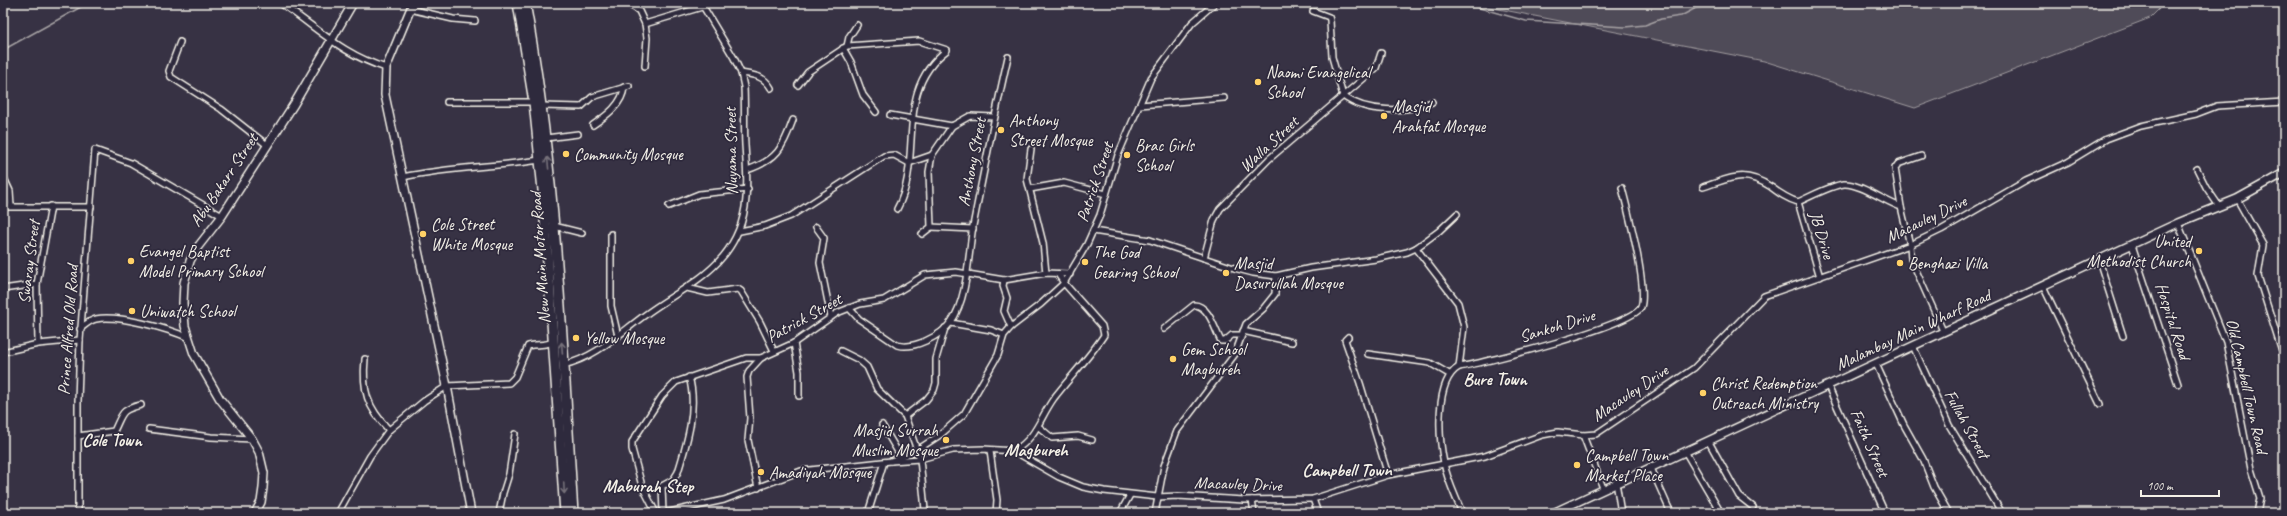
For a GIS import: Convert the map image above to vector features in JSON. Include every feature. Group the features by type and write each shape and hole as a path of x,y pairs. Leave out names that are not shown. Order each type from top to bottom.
{"highway":[{"name":"New Main Motor Road","path":"518,3 546,138 554,341 560,366 573,513"},
{"name":"New Main Motor Road","path":"526,3 538,104 540,160 554,226 565,513"}],"street":[{"path":"280,3 330,41 363,61 386,68"},
{"name":"Abu Bakarr Street","path":"254,513 261,502 264,473 259,452 252,439 210,384 194,354 189,338 183,303 184,283 188,269 202,240 222,216 294,104 353,3"},
{"path":"627,3 639,11 645,24 647,38 645,66"},
{"name":"Patrick Street","path":"758,488 748,440 750,427 747,377 749,372 761,358 794,342 849,308 884,300 925,275 965,273 1004,280 1046,273 1070,274 1094,231 1124,141 1148,84 1192,23 1215,3"},
{"path":"645,24 701,5"},
{"name":"Nuyama Street","path":"560,366 584,358 618,336 644,315 687,288 717,263 727,252 740,231 748,189 746,113 741,73 722,38 701,5"},
{"path":"471,513 447,386 385,95 386,68 411,6 452,19 476,21"},
{"path":"1313,11 1329,17 1332,57 1343,96 1359,104 1379,108 1417,107 1432,102"},
{"path":"857,24 845,47 863,95 876,112"},
{"path":"798,85 808,72 845,47 919,41 947,50 935,60 920,84 911,119 909,163 906,186 897,209"},
{"path":"180,42 169,71 171,77 221,109 267,145"},
{"name":"Walla Street","path":"1204,258 1214,220 1220,209 1269,159 1376,68 1381,53"},
{"name":"Anthony Street","path":"945,328 950,323 964,293 965,273 973,229 994,117 1008,57"},
{"path":"741,73 761,77 766,80 771,88"},
{"path":"447,102 538,104 581,107 592,97 626,87 624,93 615,106 593,125"},
{"path":"1140,105 1224,98"},
{"name":"Macauley Drive","path":"1014,451 1059,477 1083,487 1130,495 1252,500 1313,499 1388,474 1485,456 1542,435 1558,432 1583,436 1596,434 1635,406 1694,368 1764,296 1910,246 2026,181 2068,162 2106,139 2141,126 2196,114 2217,106 2284,102"},
{"path":"890,115 952,126"},
{"path":"931,227 929,172 932,155 952,126 970,116 994,117"},
{"path":"747,170 768,160 780,151 793,120"},
{"path":"546,138 578,134"},
{"path":"1031,149 1027,173 1043,243 1046,273"},
{"name":"Prince Alfred Old Road","path":"78,513 80,329 95,150 131,163 222,216"},
{"path":"740,231 765,226 791,216 884,156 894,156 909,163 932,155"},
{"path":"1921,156 1898,164 1895,168 1901,207 1910,246 1911,259 1943,331"},
{"path":"403,177 438,170 501,166 540,160"},
{"path":"2197,169 2206,187 2219,206"},
{"name":"Malambay Main Wharf Road","path":"1553,513 1603,488 1686,453 1943,331 2178,223 2237,199 2284,173"},
{"path":"1703,187 1746,175 1756,178 1787,198 1798,202 1845,184 1856,187 1888,203 1901,207"},
{"path":"3,176 10,191 11,206"},
{"path":"1030,189 1064,183 1106,194"},
{"name":"Sankoh Drive","path":"1449,374 1459,367 1556,342 1606,326 1639,311 1642,304 1640,272 1622,188"},
{"path":"669,206 699,194 748,189"},
{"path":"2237,199 2263,245 2258,276 2284,358"},
{"name":"JB Drive","path":"1798,202 1820,276"},
{"name":"Swaray Street","path":"38,344 37,284 51,206"},
{"path":"3,207 91,207"},
{"path":"1094,231 1150,240 1253,273 1276,276 1311,268 1396,256 1416,248 1439,231 1457,214"},
{"name":"Old Campbell Town Road","path":"2178,223 2226,342 2251,469 2260,498 2257,513"},
{"path":"554,226 582,234"},
{"path":"816,227 824,238 820,263 831,318"},
{"path":"922,234 931,227 973,229"},
{"path":"611,234 613,258 612,306 618,336"},
{"name":"Hospital Road","path":"2132,245 2178,384"},
{"path":"1416,248 1458,303 1464,327 1459,367"},
{"path":"2099,260 2123,336"},
{"path":"689,377 692,388 693,406 678,472 673,480 662,486 664,513 724,500 801,471 814,468 920,459 953,450 972,448 990,451 1014,451 1028,441 1039,427 1043,414 1052,400 1070,377 1088,359 1104,335 1102,326 1064,283 1058,274"},
{"path":"891,461 916,450 940,435 964,414 998,355 1004,335 1011,327 1041,304 1064,283 1070,274"},
{"path":"1154,513 1176,430 1235,354 1246,324 1263,309 1275,294 1276,276"},
{"path":"1004,280 1004,290 1007,298 1004,311 1011,327"},
{"path":"3,289 37,284"},
{"path":"2043,286 2100,404"},
{"path":"687,288 701,292 738,289 741,291 760,322 774,351"},
{"path":"1164,329 1194,306 1198,305 1202,307 1212,321 1221,341 1225,341 1232,335 1242,333 1292,342"},
{"path":"849,308 859,319 897,346 902,347 920,342 945,328"},
{"path":"80,329 91,321 103,318 148,325 189,338"},
{"path":"950,323 990,330 1004,335"},
{"path":"905,416 926,400 934,390 936,383 936,359 945,328"},
{"path":"1348,337 1346,342 1388,474"},
{"path":"3,352 38,344 80,340"},
{"path":"338,513 370,456 389,430 424,401 447,386 509,382 515,377 528,346 532,344 548,346 554,341"},
{"path":"794,342 799,372 799,396"},
{"name":"Fullah Street","path":"1913,346 1949,425 2002,513"},
{"path":"841,351 859,360 867,367 877,389 905,416 920,459 924,510"},
{"path":"1368,354 1430,363 1449,374 1443,390 1440,412 1444,464 1462,513"},
{"path":"656,513 642,486 632,449 632,442 665,392 676,382 689,377 746,358 761,358"},
{"path":"365,359 364,380 367,401 372,412 389,430"},
{"path":"1876,364 1904,425 1923,459 1934,487 1948,513"},
{"name":"Faith Street","path":"1828,386 1886,513"},
{"path":"78,436 114,431 122,412 126,409 141,405"},
{"path":"882,425 901,457"},
{"path":"1039,427 1052,438 1078,436 1092,440"},
{"path":"149,429 211,437 252,439"},
{"path":"499,513 509,474 515,434"},
{"path":"1583,436 1603,488"},
{"path":"1709,442 1738,496 1753,507"},
{"path":"990,451 997,500 996,513"},
{"path":"1686,453 1721,513"},
{"path":"868,513 884,462"},
{"path":"1651,468 1671,513"},
{"path":"1616,482 1621,513"},
{"path":"1120,513 1130,495"},
{"path":"1313,499 1318,513"},
{"path":"1252,500 1254,513"}],"shaded area":[{"path":"1468,3 2165,3 2150,18 1915,108 1764,61"}],"waterway":[{"path":"3,50 88,3"},
{"path":"887,3 899,3"},
{"path":"1432,3 1438,6 1476,7 1526,21 1625,27 1645,25 1661,19 1681,16 1696,8 1703,7"},
{"path":"147,513 157,512"}],"place":[{"name":"Naomi Evangelical School","path":"1258,82"},
{"name":"Masjid Arahfat Mosque","path":"1384,116"},
{"name":"Anthony Street Mosque","path":"1001,130"},
{"name":"Community Mosque","path":"566,154"},
{"name":"Brac Girls School","path":"1127,155"},
{"name":"Cole Street White Mosque","path":"423,234"},
{"name":"United Methodist Church","path":"2199,251"},
{"name":"Evangel Baptist Model Primary School","path":"131,261"},
{"name":"The God Gearing School","path":"1085,262"},
{"name":"Benghazi Villa","path":"1900,263"},
{"name":"Masjid Dasurullah Mosque","path":"1226,273"},
{"name":"Uniwatch School","path":"132,311"},
{"name":"Yellow Mosque","path":"576,338"},
{"name":"Gem School Magbureh","path":"1173,359"},
{"name":"Christ Redemption Outreach Ministry","path":"1703,393"},
{"name":"Masjid Surrah Muslim Mosque","path":"946,440"},
{"name":"Campbell Town Market Place","path":"1577,465"},
{"name":"Amadiyah Mosque","path":"761,472"}],"district":[{"name":"Bure Town","path":"1495,379"},
{"name":"Cole Town","path":"112,440"},
{"name":"Magbureh","path":"1036,450"},
{"name":"Campbell Town","path":"1347,470"},
{"name":"Maburah Step","path":"648,486"}]}
